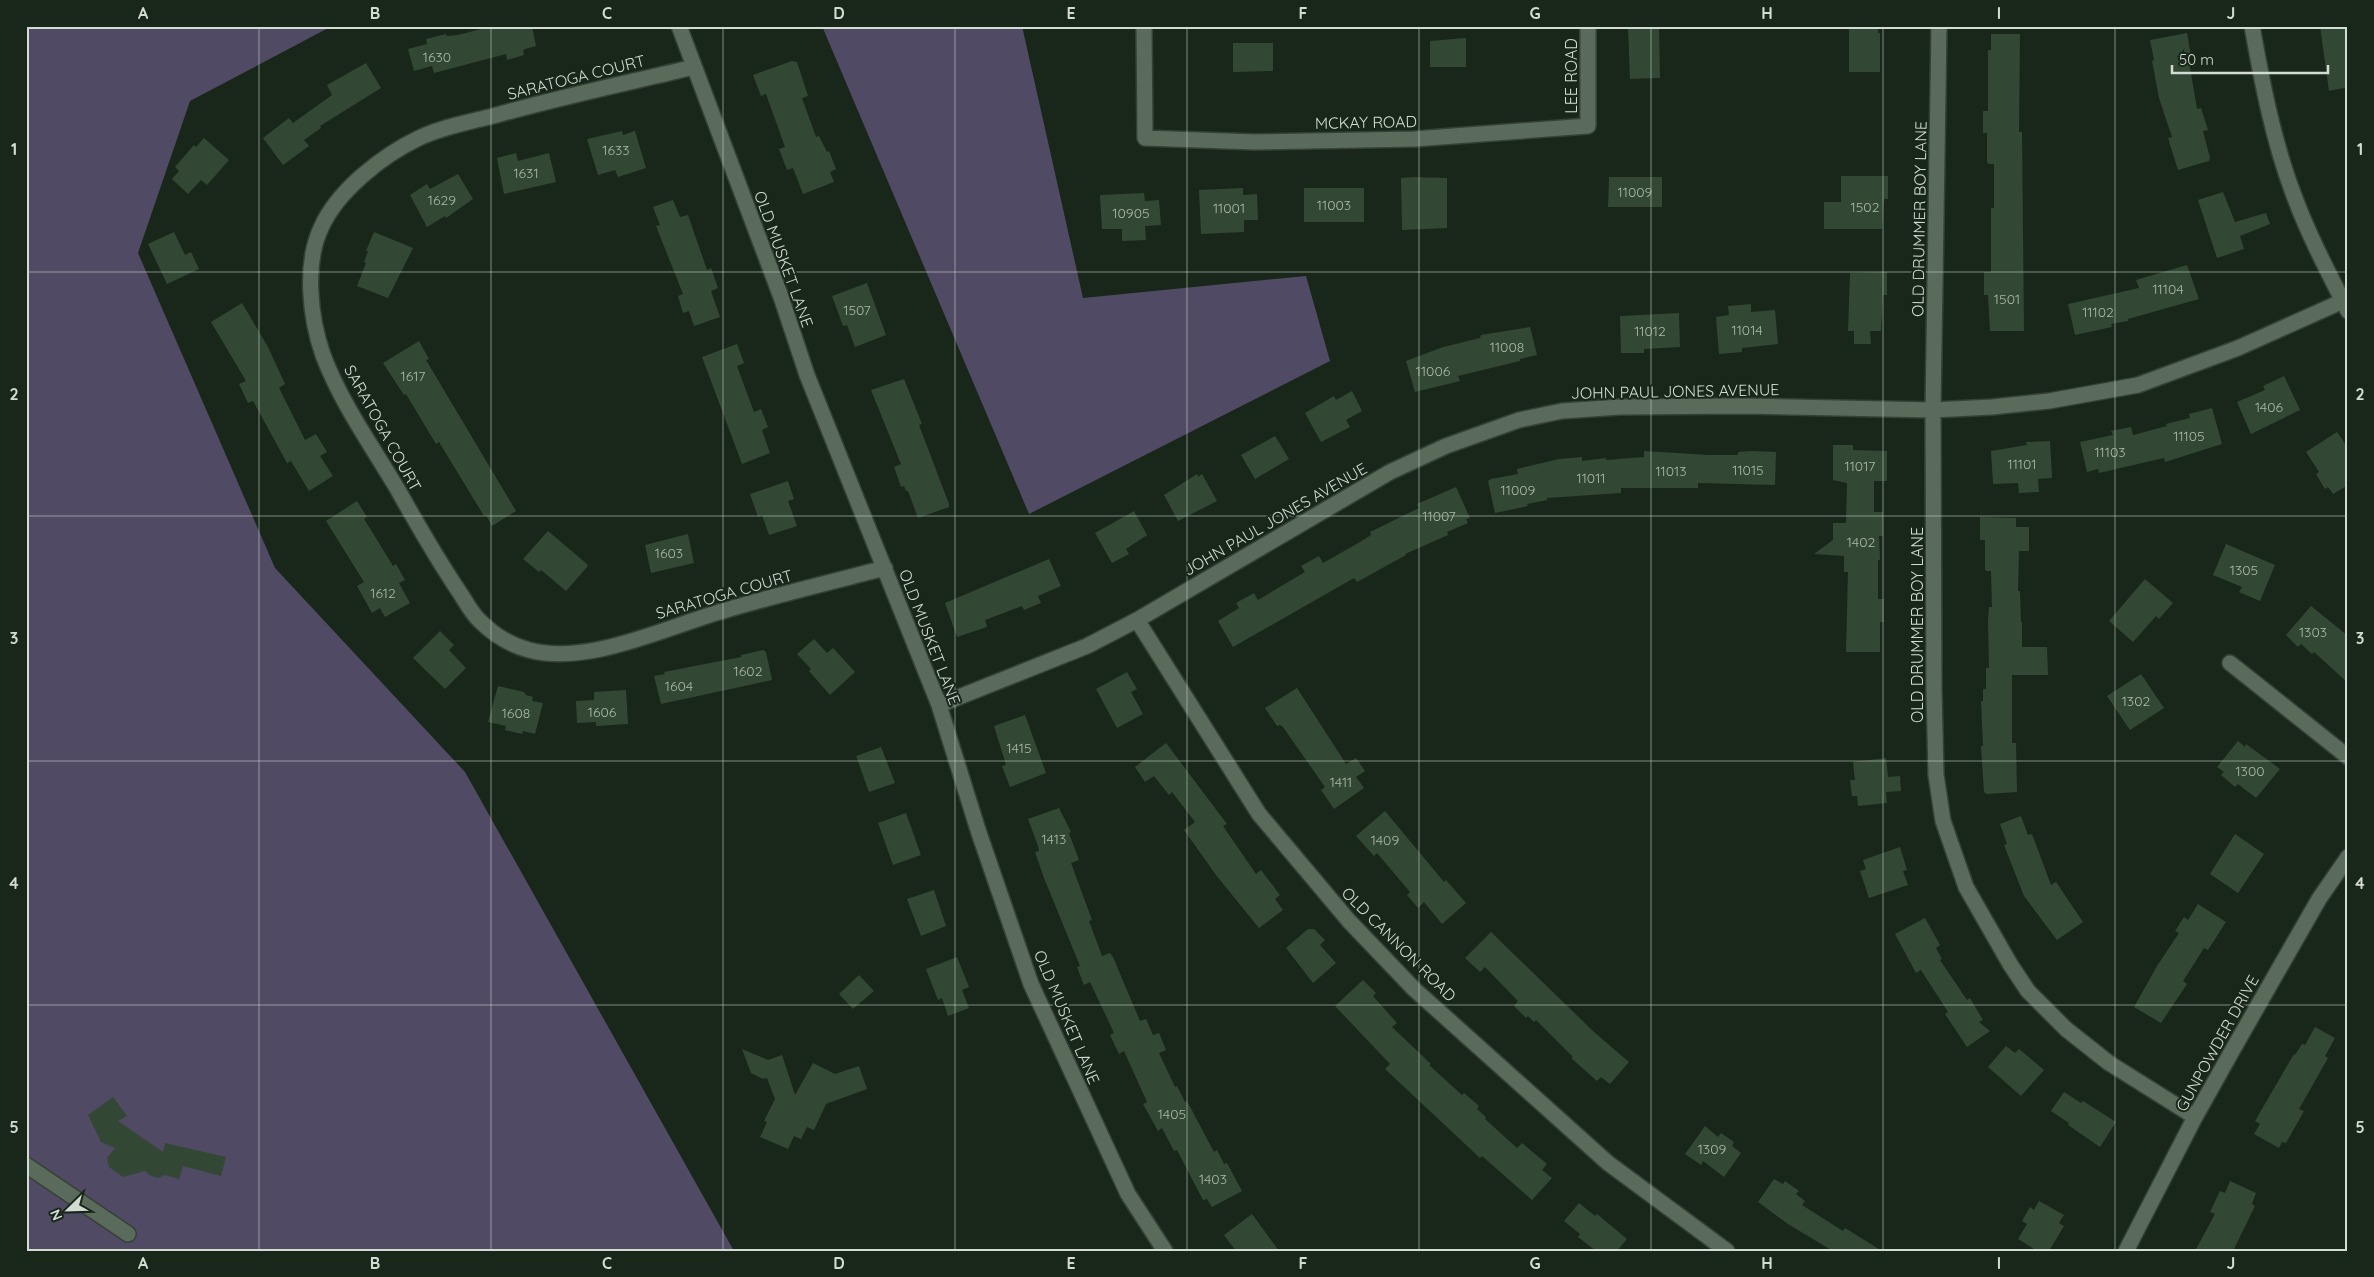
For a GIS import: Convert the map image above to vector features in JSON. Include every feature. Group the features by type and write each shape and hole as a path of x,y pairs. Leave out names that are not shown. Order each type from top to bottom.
{"street":[{"name":"OLD MUSKET LANE","path":"680,26 780,297 807,376 939,705 978,830 1031,984 1128,1194 1165,1251"},
{"name":"MCKAY ROAD","path":"1144,26 1145,138 1254,142 1414,139 1588,126"},
{"name":"LEE ROAD","path":"1588,26 1588,126"},
{"name":"OLD DRUMMER BOY LANE","path":"1939,26 1933,410 1934,690 1936,774 1943,821 1970,896 2028,991 2048,1013 2109,1063 2195,1117"},
{"path":"2252,26 2273,126 2292,192 2316,249 2345,306"},
{"name":"SARATOGA COURT","path":"694,67 454,126 421,137 374,166 354,183 320,228 313,256 313,302 316,328 323,355 359,426 449,576 478,619 504,641 531,651 564,655 595,651 724,610 885,568"},
{"name":"JOHN PAUL JONES AVENUE","path":"939,705 1087,646 1137,620 1390,472 1446,446 1519,420 1562,411 1620,407 1745,406 1933,410 2040,402 2138,386 2345,306"},
{"name":"OLD CANNON ROAD","path":"1137,620 1259,814 1349,921 1414,989 1608,1163 1727,1251"},
{"path":"2230,663 2348,756"},
{"name":"GUNPOWDER DRIVE","path":"2126,1251 2195,1117 2319,899 2348,857"},
{"path":"26,1165 128,1234"}],"shaded area":[{"path":"26,26 332,26 190,101 138,253 275,568 465,772 734,1251 26,1251"},
{"path":"822,26 1022,26 1083,298 1306,276 1330,361 1029,514"}],"building":[{"path":"493,26 532,26 536,46 525,49 523,51 524,55 507,60 506,54 434,73 432,66 414,71 408,49 427,44 426,39 446,34 447,36 458,35"},
{"path":"1628,26 1659,26 1660,78 1630,79"},
{"path":"1849,26 1878,26 1878,33 1880,33 1880,72 1849,72"},
{"path":"2320,26 2348,26 2348,87 2329,91"},
{"path":"2187,33 2191,56 2188,56 2197,109 2201,108 2208,130 2203,131 2210,158 2209,161 2178,170 2168,138 2172,137 2159,98 2150,40"},
{"path":"1991,34 2020,34 2019,132 2022,132 2024,331 1990,331 1988,295 1984,295 1984,272 1991,272 1991,208 1994,208 1994,164 1987,162 1987,133 1983,133 1983,111 1988,111 1988,50 1991,50"},
{"path":"1466,38 1466,67 1430,67 1430,41"},
{"path":"1233,43 1273,43 1273,71 1233,72"},
{"path":"792,61 797,62 808,96 802,98 816,137 819,136 827,152 829,151 836,169 830,172 834,182 803,194 793,168 787,170 779,149 785,147 766,94 761,96 753,75"},
{"path":"366,63 381,88 320,126 321,128 304,140 309,146 283,165 263,138 289,118 293,123 332,95 327,85"},
{"path":"622,131 623,135 635,131 646,168 618,177 615,170 598,175 587,139"},
{"path":"204,138 229,160 207,185 201,180 188,194 172,179 179,171 175,167 194,145 196,147"},
{"path":"516,153 518,161 549,153 556,182 504,194 497,158"},
{"path":"458,174 473,199 446,218 445,216 427,227 410,195 427,184 430,189"},
{"path":"1841,176 1888,176 1888,199 1884,199 1882,229 1824,229 1824,202 1841,202"},
{"path":"1609,177 1662,177 1662,207 1608,207"},
{"path":"1401,178 1447,178 1447,228 1402,230"},
{"path":"1243,188 1243,195 1257,194 1258,220 1244,220 1244,232 1201,234 1199,190"},
{"path":"1304,188 1364,188 1364,222 1304,222"},
{"path":"2223,192 2235,222 2266,213 2270,224 2240,236 2244,249 2217,258 2198,200"},
{"path":"1144,193 1145,201 1159,200 1161,225 1145,226 1146,240 1122,241 1122,229 1102,229 1100,195"},
{"path":"673,200 680,217 688,215 707,270 711,268 718,288 711,291 720,317 694,326 689,311 683,313 678,296 683,294 656,226 660,225 653,207"},
{"path":"174,232 185,255 191,252 199,269 167,284 148,244"},
{"path":"374,232 413,248 388,298 357,286 366,263 364,262 368,251 366,251"},
{"path":"2187,265 2199,299 2128,319 2128,321 2111,324 2112,327 2075,335 2068,304 2139,288 2136,280"},
{"path":"1887,272 1887,295 1883,295 1881,331 1870,331 1871,344 1854,344 1854,331 1848,331 1850,273"},
{"path":"867,283 886,335 855,347 847,325 843,326 832,296"},
{"path":"242,303 268,347 285,384 279,388 305,440 316,434 327,452 320,456 333,476 309,491 291,461 287,463 253,401 248,403 239,384 246,381 211,322"},
{"path":"1751,304 1751,312 1775,310 1778,344 1742,348 1742,352 1719,354 1716,317 1729,315 1728,306"},
{"path":"1679,313 1680,347 1644,349 1644,353 1621,353 1620,316"},
{"path":"1530,327 1537,355 1458,376 1460,381 1415,392 1406,361 1443,347 1480,338 1481,335"},
{"path":"419,341 429,359 426,360 516,511 492,526 439,442 436,444 406,394 404,395 383,363"},
{"path":"737,344 744,363 737,366 754,412 761,409 768,427 762,430 770,453 742,464 702,357"},
{"path":"2284,376 2300,410 2251,434 2237,402 2265,390 2263,386"},
{"path":"904,379 922,424 919,425 949,504 949,507 918,518 908,491 906,491 904,486 901,487 894,467 901,464 871,390"},
{"path":"1352,391 1362,411 1346,420 1350,427 1321,442 1305,413 1334,396 1336,400"},
{"path":"2212,408 2222,444 2165,462 2164,458 2099,473 2098,469 2087,472 2080,442 2113,435 2111,431 2131,427 2133,435 2167,426 2166,424 2190,418 2189,414"},
{"path":"2337,432 2348,448 2348,485 2333,494 2328,487 2325,489 2316,474 2319,472 2306,452"},
{"path":"1275,436 1289,459 1255,479 1241,455"},
{"path":"2050,441 2052,478 2038,479 2039,492 2019,493 2018,483 1993,484 1991,451 2027,445 2026,442"},
{"path":"1833,445 1853,445 1853,450 1887,451 1887,481 1874,481 1874,512 1883,512 1883,536 1879,536 1880,560 1878,560 1878,599 1884,599 1884,622 1880,622 1880,652 1846,652 1848,572 1844,572 1844,556 1814,554 1833,540 1833,523 1846,523 1847,483 1833,480"},
{"path":"1644,451 1708,455 1738,455 1738,452 1751,451 1776,452 1775,485 1698,483 1698,488 1621,488 1621,493 1547,498 1547,500 1527,504 1528,506 1495,513 1488,481 1491,479 1518,474 1517,469 1559,459 1582,457 1582,461 1644,457"},
{"path":"1197,474 1198,477 1202,474 1217,501 1178,521 1164,495"},
{"path":"788,481 794,499 788,501 797,526 769,535 762,515 758,517 750,494"},
{"path":"1456,487 1470,518 1466,519 1468,523 1447,532 1448,535 1405,554 1357,582 1354,578 1233,647 1218,621 1239,608 1236,603 1254,593 1258,600 1305,572 1301,566 1319,556 1323,563 1371,535 1370,532 1419,508 1417,504"},
{"path":"357,501 367,517 364,519 393,566 396,564 405,580 399,583 410,603 385,617 380,608 372,613 357,586 364,582 326,521"},
{"path":"1134,511 1147,535 1126,549 1129,554 1112,563 1095,533"},
{"path":"1980,517 2016,518 2016,527 2029,527 2029,551 2019,551 2018,591 2020,591 2022,647 2047,647 2048,675 2012,675 2012,743 2016,743 2017,792 1987,794 1984,792 1981,701 1983,701 1983,689 1986,689 1986,668 1989,668 1988,621 1989,607 1992,607 1991,571 1986,571 1985,568 1985,540 1980,540"},
{"path":"548,531 588,566 566,591 541,570 539,572 523,559"},
{"path":"688,534 694,563 651,573 645,545"},
{"path":"2226,544 2275,565 2260,601 2239,592 2242,587 2213,575"},
{"path":"1049,559 1061,586 1038,596 1041,603 1024,610 1022,606 985,620 987,627 957,637 945,603"},
{"path":"2145,579 2173,603 2159,619 2156,616 2133,642 2109,621"},
{"path":"2311,606 2348,636 2348,683 2314,652 2312,654 2301,644 2298,647 2286,635"},
{"path":"440,631 454,645 449,650 466,668 445,689 413,658"},
{"path":"814,639 827,653 833,648 855,672 830,695 809,671 811,669 797,654"},
{"path":"763,650 766,652 772,680 661,704 654,676 665,674 664,672 741,657 741,655"},
{"path":"1127,672 1137,689 1131,692 1143,714 1117,728 1096,689"},
{"path":"2141,674 2164,708 2130,730 2107,696"},
{"path":"498,686 524,692 526,695 533,697 532,701 543,703 535,734 523,731 522,734 505,730 506,726 488,722"},
{"path":"1297,688 1346,764 1356,758 1365,771 1356,777 1364,788 1334,809 1321,790 1325,787 1283,727 1277,726 1265,708"},
{"path":"626,690 628,724 596,726 596,722 577,723 576,701 594,700 594,692"},
{"path":"1025,715 1046,773 1010,787 1002,766 1006,765 994,726"},
{"path":"2238,741 2245,747 2246,744 2280,769 2256,798 2238,784 2235,787 2221,775 2224,772 2217,767"},
{"path":"1166,743 1227,824 1223,826 1256,874 1261,870 1280,895 1275,899 1283,910 1259,928 1216,875 1184,830 1195,822 1172,792 1169,795 1154,776 1145,782 1135,767"},
{"path":"881,747 895,783 869,792 856,756"},
{"path":"1886,758 1888,777 1900,776 1901,791 1886,792 1887,803 1858,806 1857,796 1852,796 1850,780 1855,780 1853,762"},
{"path":"1059,808 1071,832 1069,833 1079,860 1071,863 1092,920 1089,921 1102,956 1110,953 1113,957 1140,1021 1146,1019 1153,1035 1159,1033 1166,1050 1159,1053 1175,1087 1177,1086 1185,1102 1187,1101 1214,1152 1217,1150 1224,1164 1227,1163 1242,1191 1212,1207 1207,1199 1203,1200 1177,1150 1174,1151 1162,1128 1158,1131 1143,1104 1147,1102 1124,1051 1119,1054 1110,1035 1114,1033 1090,982 1084,985 1077,967 1080,966 1035,852 1039,851 1038,846 1028,819"},
{"path":"1385,811 1444,882 1446,880 1466,903 1442,924 1424,902 1418,908 1407,895 1410,892 1377,853 1374,856 1356,836"},
{"path":"906,813 921,855 893,865 878,823"},
{"path":"2021,816 2028,835 2032,834 2051,885 2056,882 2083,922 2057,940 2024,896 2004,845 2007,844 2000,824"},
{"path":"2235,834 2264,854 2238,893 2210,874"},
{"path":"1900,847 1907,870 1903,871 1908,885 1869,898 1860,871 1866,869 1863,860"},
{"path":"934,890 946,926 921,936 907,899"},
{"path":"2198,904 2226,922 2208,950 2204,948 2183,981 2187,984 2161,1023 2134,1007 2157,966 2179,933 2175,931 2184,917 2188,920"},
{"path":"1925,918 1940,945 1936,948 1942,959 1940,960 1967,1000 1970,998 1983,1020 1979,1022 1990,1031 1967,1047 1945,1014 1948,1012 1921,970 1916,973 1895,934"},
{"path":"1308,929 1314,929 1325,940 1320,945 1336,963 1313,983 1286,948"},
{"path":"1491,932 1594,1032 1629,1062 1610,1084 1601,1077 1597,1081 1571,1058 1573,1057 1536,1020 1534,1022 1528,1016 1526,1018 1514,1006 1518,1001 1485,967 1480,972 1465,958"},
{"path":"957,957 969,987 962,990 969,1008 948,1016 942,998 938,1000 926,969"},
{"path":"859,975 874,991 853,1009 839,994"},
{"path":"1363,980 1376,993 1373,996 1397,1023 1392,1027 1431,1064 1429,1065 1462,1095 1464,1093 1479,1106 1477,1109 1486,1117 1485,1119 1517,1148 1522,1143 1547,1164 1542,1170 1552,1178 1532,1200 1482,1156 1480,1158 1385,1069 1390,1064 1335,1006"},
{"path":"2315,1027 2335,1038 2325,1056 2328,1058 2299,1109 2304,1111 2286,1143 2282,1142 2279,1148 2254,1134 2260,1124 2255,1121 2294,1054 2302,1044 2305,1045"},
{"path":"2006,1046 2015,1053 2019,1049 2044,1070 2021,1096 1988,1067"},
{"path":"742,1049 768,1060 782,1055 795,1095 813,1063 835,1074 859,1066 867,1089 826,1104 814,1130 807,1127 801,1139 794,1136 788,1149 760,1137 767,1122 764,1121 775,1099 767,1078 763,1079 751,1073"},
{"path":"2064,1092 2081,1103 2083,1101 2116,1122 2100,1147 2051,1111"},
{"path":"113,1097 127,1116 118,1121 163,1152 165,1143 226,1157 221,1176 183,1166 179,1179 165,1175 158,1178 149,1175 145,1171 123,1177 109,1167 107,1158 115,1148 101,1142 88,1115"},
{"path":"1705,1126 1718,1137 1721,1133 1734,1142 1732,1146 1741,1153 1724,1177 1703,1161 1701,1165 1685,1154"},
{"path":"1774,1179 1783,1184 1785,1181 1799,1191 1796,1194 1805,1201 1802,1205 1843,1231 1845,1228 1882,1251 1833,1251 1788,1224 1758,1202"},
{"path":"2230,1181 2256,1193 2252,1204 2255,1206 2233,1251 2195,1251 2215,1214 2210,1212 2220,1191 2225,1193"},
{"path":"2039,1201 2064,1215 2059,1223 2064,1226 2049,1251 2037,1251 2018,1239 2027,1224 2022,1221 2030,1207 2034,1210"},
{"path":"1579,1203 1595,1216 1597,1214 1627,1239 1617,1251 1596,1251 1578,1237 1580,1234 1564,1221"},
{"path":"1252,1214 1279,1251 1236,1251 1224,1235"}]}
